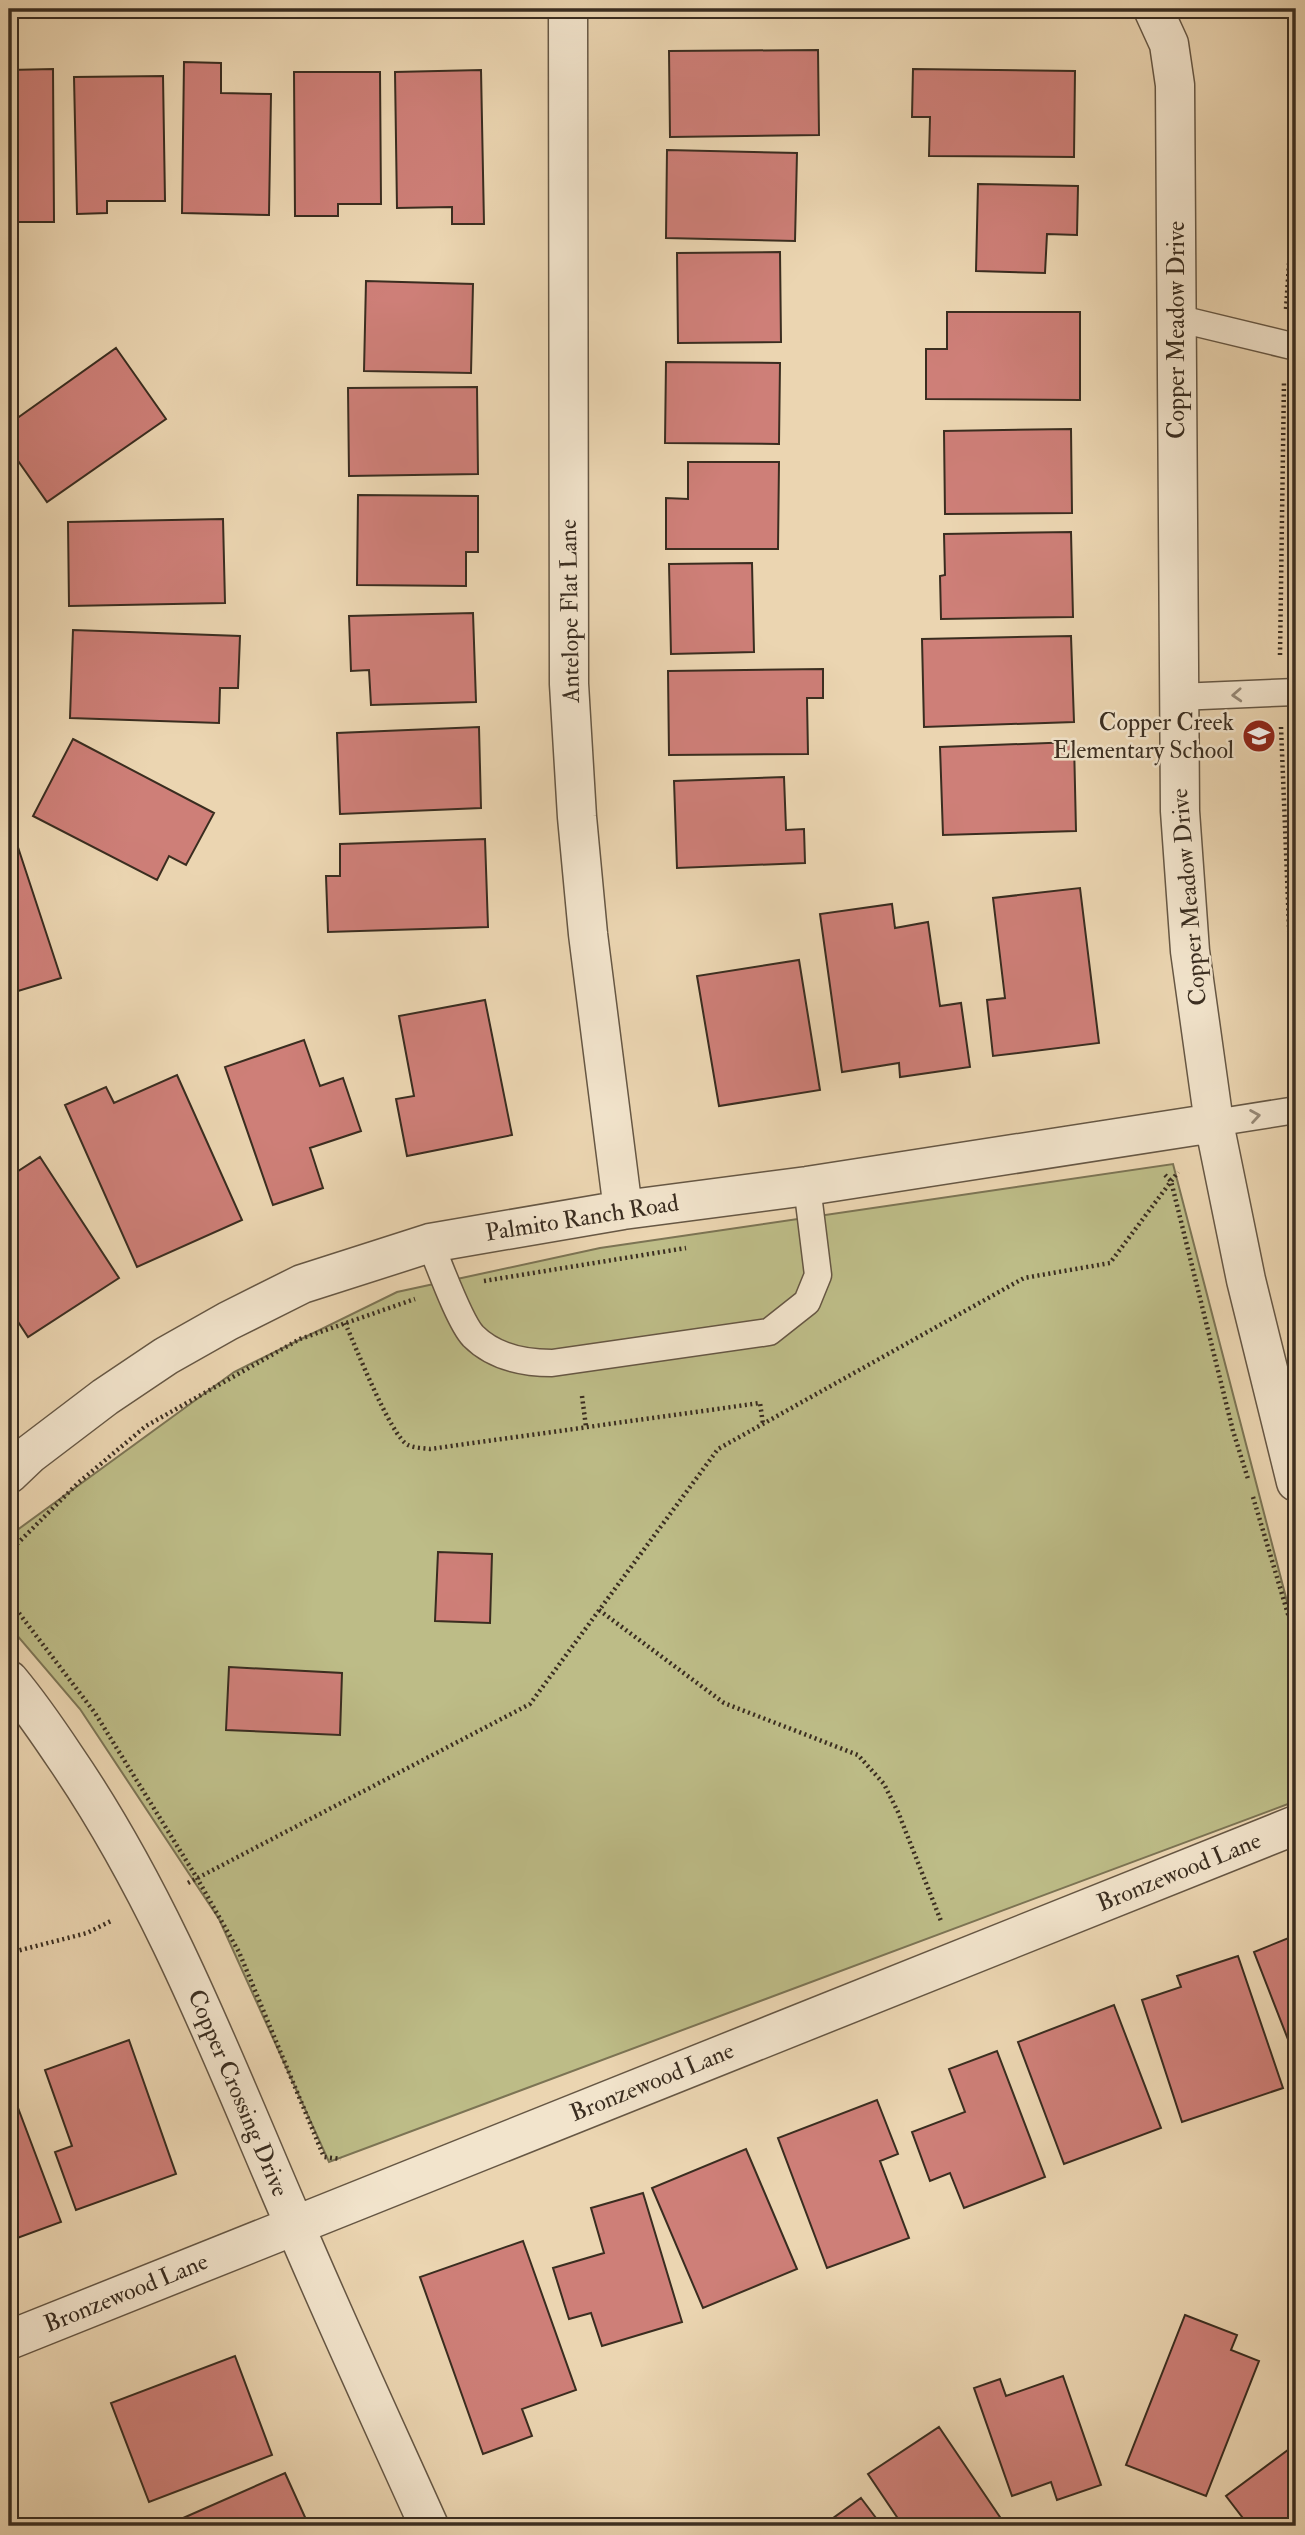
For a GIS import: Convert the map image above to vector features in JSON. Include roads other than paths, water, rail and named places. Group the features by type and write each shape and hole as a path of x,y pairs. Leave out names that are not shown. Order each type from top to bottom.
{"street":[{"name":"Antelope Flat Lane","path":"568,9 569,684 577,817 588,934 623,1210"},
{"name":"Copper Meadow Drive","path":"1156,9 1169,44 1175,85 1178,697 1180,811 1190,951 1214,1123 1246,1280 1296,1482"},
{"name":"Palmito Ranch Road","path":"9,1474 30,1454 106,1396 166,1356 228,1321 302,1284 429,1243 623,1210 807,1186 1214,1123"},
{"name":"Copper Crossing Drive","path":"9,1680 27,1701 86,1787 152,1901 429,2526"},
{"name":"Bronzewood Lane","path":"9,2340 1296,1825"}],"lane":[{"path":"1176,318 1290,346"},
{"path":"1178,697 1288,692"},
{"path":"1214,1123 1296,1110"},
{"path":"429,1243 472,1335 496,1352 526,1363 552,1363 769,1332 807,1302 818,1275 807,1186"}],"place":[{"name":"Copper Creek Elementary School","path":"1259,736"}]}
